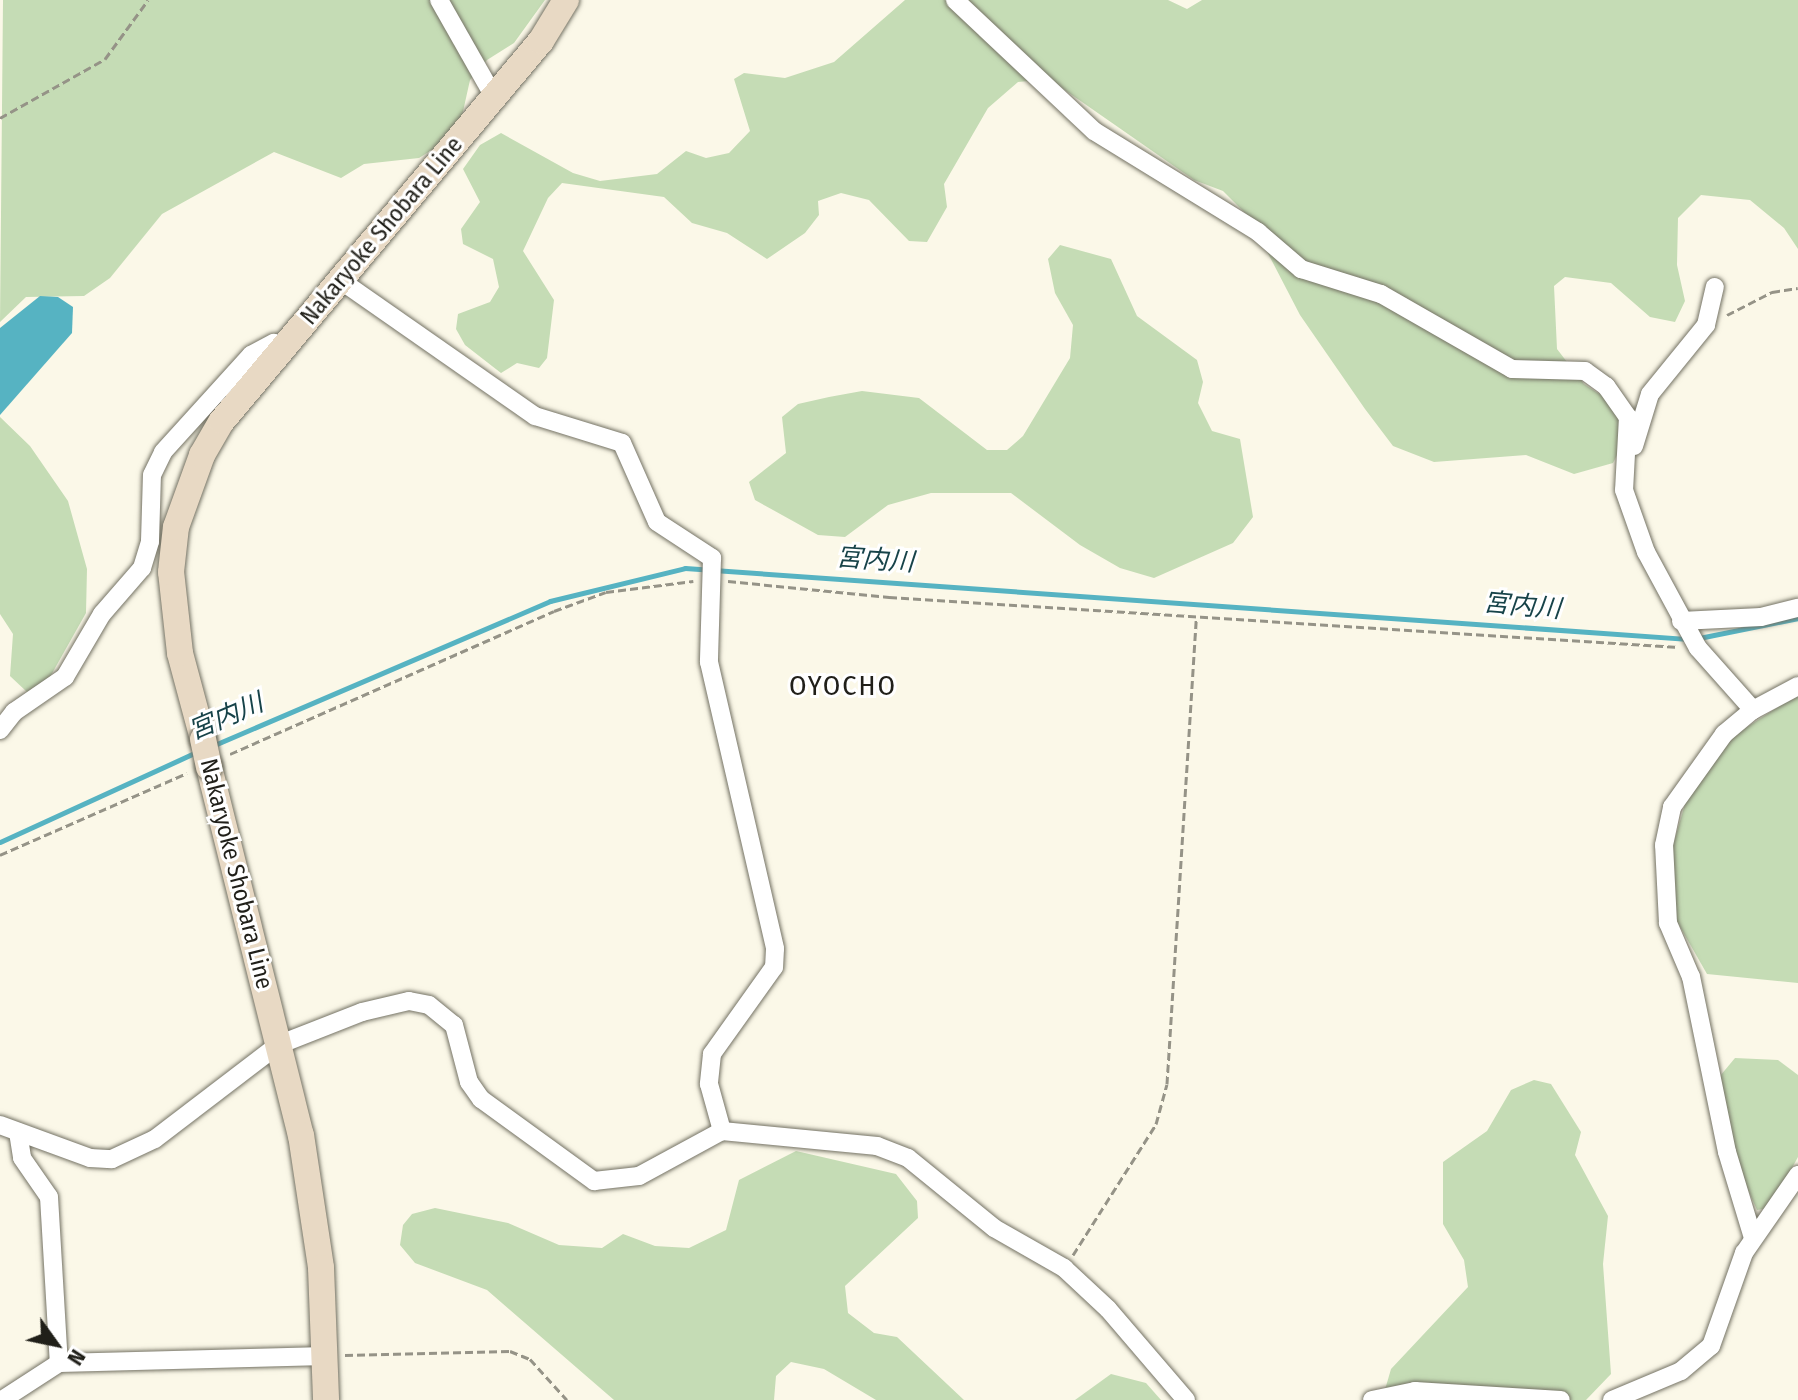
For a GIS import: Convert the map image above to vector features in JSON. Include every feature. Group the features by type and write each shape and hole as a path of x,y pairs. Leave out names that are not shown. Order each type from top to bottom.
{"main road":[{"name":"Nakaryoke Shobara Line","path":"326,1400 326,1356 313,1206 278,1045 205,759 172,607 176,527 202,455 285,346 494,97 566,0"}],"street":[{"path":"439,0 494,97"},
{"path":"955,0 1094,131 1258,232 1301,269 1381,294 1512,369 1585,371 1625,408 1627,454 1624,490 1632,518 1690,634 1753,710"},
{"path":"340,280 535,416 622,443 657,522 714,573 709,662 775,949 774,967 712,1054 709,1084 722,1131"},
{"path":"1627,454 1639,438 1650,394 1706,325 1715,287"},
{"path":"0,730 14,712 65,677 102,614 142,568 150,541 152,475 163,452 251,355 274,343 285,346"},
{"path":"1690,634 1798,608"},
{"path":"1753,1238 1727,1152 1691,977 1668,923 1663,878 1672,807 1706,756 1753,710 1798,686"},
{"path":"0,1125 90,1158 112,1159 155,1139 278,1045 362,1012 409,1001 429,1005 454,1025 469,1082 481,1099 594,1181 639,1176 722,1131 877,1146 908,1158 994,1228 1064,1268 1108,1309 1186,1400"},
{"path":"18,1132 22,1158 49,1197 59,1363"},
{"path":"1612,1400 1681,1371 1711,1346 1753,1238 1776,1214 1798,1175"},
{"path":"2,1400 59,1363 326,1356"},
{"path":"1372,1400 1415,1391 1561,1400"}],"path":[{"path":"0,118 105,59 148,0"},
{"path":"1706,325 1772,292 1798,288"},
{"path":"0,855 205,759 606,592 714,573 1196,617 1690,634"},
{"path":"1064,1268 1156,1124 1167,1084 1196,617"},
{"path":"326,1356 510,1351 537,1365 567,1400"}],"green space":[{"path":"3,0 545,0 514,43 487,60 470,80 462,116 446,141 419,158 364,164 341,178 274,152 162,214 110,278 84,296 26,297 0,322"},
{"path":"905,0 1168,0 1187,9 1202,0 1798,0 1798,249 1784,228 1750,200 1701,195 1678,218 1677,265 1685,301 1675,322 1650,317 1611,283 1565,277 1554,286 1557,349 1584,384 1610,401 1627,436 1613,463 1574,474 1526,455 1434,462 1393,446 1300,315 1249,217 1223,191 1194,180 1049,79 1018,82 988,108 944,184 947,207 927,242 909,241 869,200 841,193 818,201 819,215 805,233 767,259 727,233 692,223 664,197 562,183 548,198 523,251 554,300 547,358 539,368 517,363 501,373 465,345 456,329 458,314 490,302 499,287 493,259 463,244 461,229 480,202 463,169 480,145 501,133 573,173 600,181 657,174 686,151 706,158 729,153 750,131 734,79 744,73 785,78 834,62"},
{"path":"1060,245 1111,259 1137,316 1197,360 1203,382 1198,403 1212,431 1240,439 1253,517 1233,543 1154,578 1120,568 1080,545 1011,493 931,493 888,505 845,537 818,535 755,500 749,482 786,453 782,417 798,404 829,397 862,391 919,398 987,450 1007,450 1023,436 1070,358 1073,325 1055,293 1048,259"},
{"path":"0,417 30,446 68,501 87,569 86,613 50,677 27,692 10,676 13,634 0,614"},
{"path":"1798,694 1798,983 1707,974 1675,918 1671,852 1690,787 1730,738"},
{"path":"1735,1058 1778,1060 1798,1075 1798,1157 1771,1206 1757,1210 1740,1172 1720,1076"},
{"path":"1534,1080 1551,1084 1581,1132 1575,1155 1608,1216 1603,1264 1611,1374 1586,1400 1382,1400 1391,1369 1468,1287 1464,1260 1443,1224 1443,1162 1487,1131 1511,1090"},
{"path":"796,1151 896,1174 917,1201 918,1218 845,1286 848,1313 874,1333 897,1337 964,1400 876,1400 824,1369 791,1362 776,1376 774,1400 614,1400 487,1290 415,1263 400,1245 403,1225 412,1214 435,1208 508,1223 559,1245 602,1248 623,1234 655,1246 689,1248 726,1230 739,1180"},
{"path":"1111,1374 1146,1383 1161,1400 1075,1400"}],"water":[{"path":"40,296 58,297 73,307 72,333 0,415 0,328"}],"waterway":[{"name":"宮内川","path":"212,746 550,601 685,568 1689,639"},
{"path":"1699,638 1798,618"},
{"name":"宮内川","path":"0,842 199,751"}],"district":[{"name":"OYOCHO","path":"843,686"}]}
